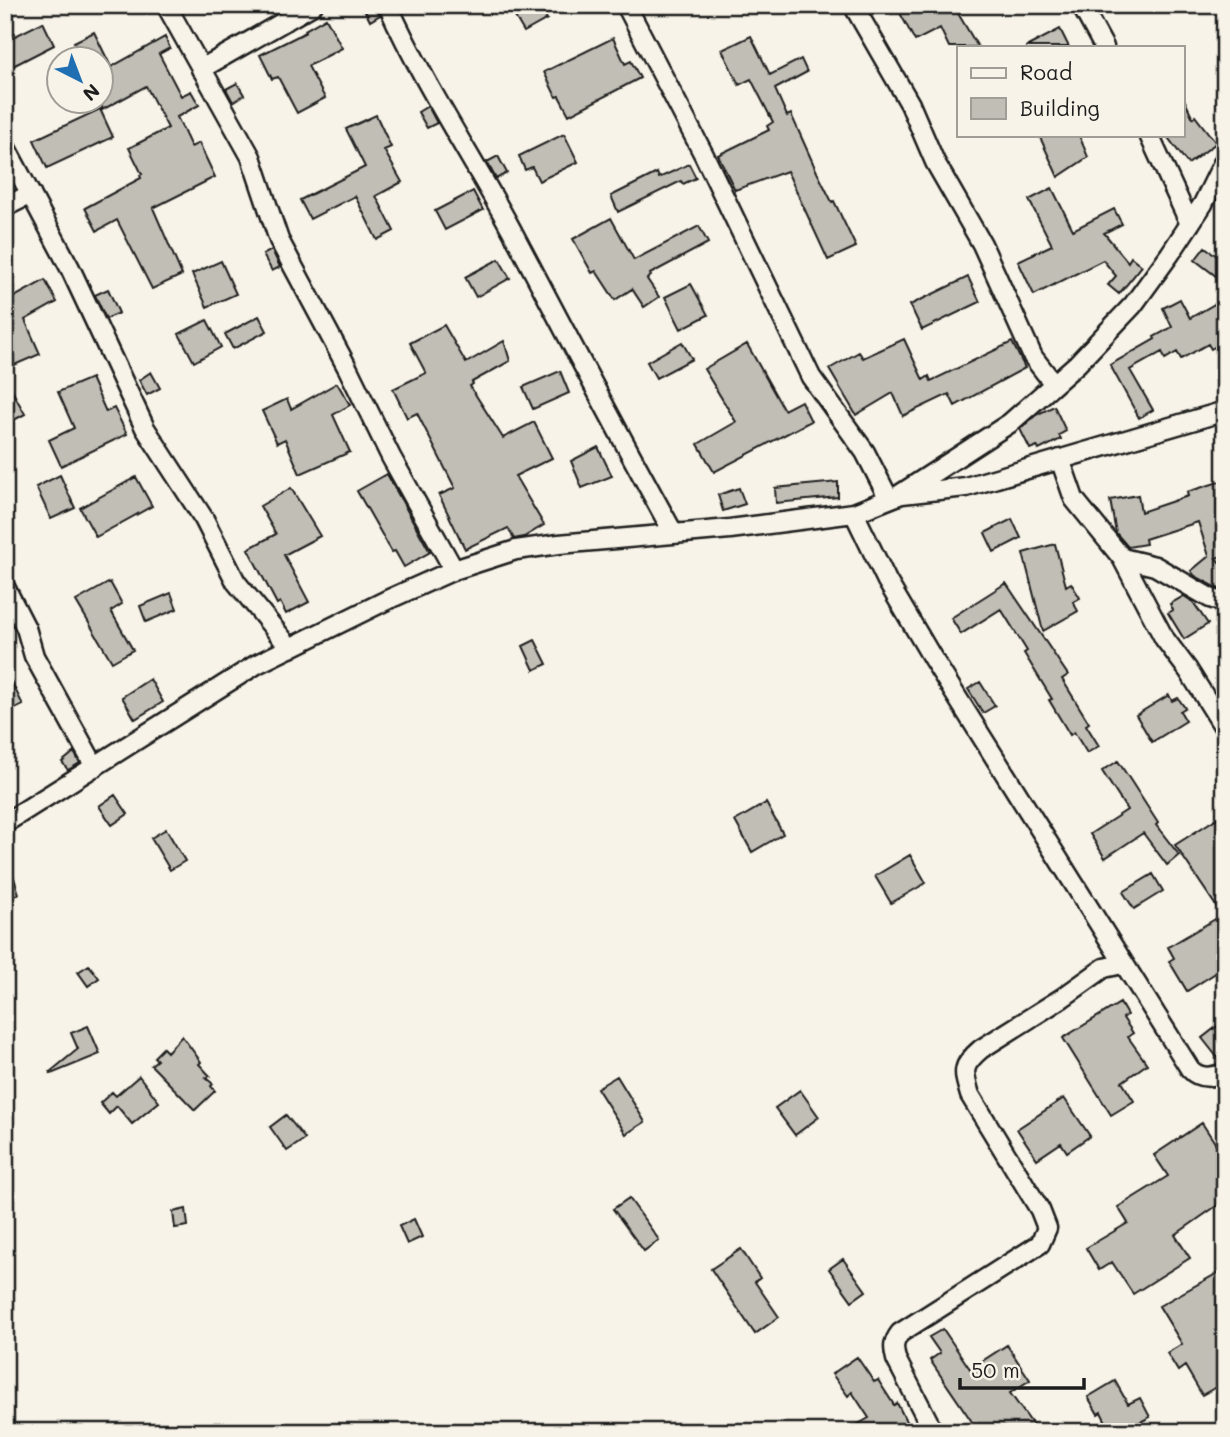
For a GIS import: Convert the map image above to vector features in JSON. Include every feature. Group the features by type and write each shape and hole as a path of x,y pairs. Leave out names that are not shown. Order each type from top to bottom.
{"street":[{"path":"166,5 251,157 279,240 348,369 391,457 454,570"},
{"path":"201,69 313,5"},
{"path":"388,5 407,46 510,228 674,534"},
{"path":"626,5 704,155 811,377 894,497"},
{"path":"853,5 910,104 935,162 982,244 1033,357 1054,384"},
{"path":"1081,5 1103,46"},
{"path":"1149,136 1190,224"},
{"path":"5,146 70,268 145,428 204,519 236,582 289,648"},
{"path":"5,823 257,664 454,570 516,550 854,513 894,497 1010,423 1077,364 1133,305 1203,204 1225,159"},
{"path":"5,207 31,194"},
{"path":"1203,204 1225,197"},
{"path":"894,497 966,487 1225,411"},
{"path":"959,457 966,487"},
{"path":"1060,459 1074,499 1122,558 1164,638 1188,670 1225,729"},
{"path":"854,513 887,581 933,659 1122,964 1195,1075 1211,1077 1225,1073"},
{"path":"1122,558 1155,566 1210,598 1225,603"},
{"path":"5,587 26,628 34,656 95,767"},
{"path":"931,1432 896,1359 893,1349 895,1340 900,1334 1040,1244 1047,1228 1040,1210 970,1095 964,1076 965,1066 981,1049 1104,968 1122,964"}],"building":[{"path":"362,5 377,5 380,15 370,21"},
{"path":"508,5 539,5 547,19 524,32"},
{"path":"915,5 953,5 977,46 949,47 940,28 915,41 900,13"},
{"path":"326,18 342,48 308,66 325,98 297,113 278,77 272,79 260,55 306,32 305,30"},
{"path":"43,22 54,45 46,46 46,49 5,70 5,41"},
{"path":"1060,29 1068,46 1028,46"},
{"path":"94,32 101,46 76,46 74,42"},
{"path":"751,36 770,75 801,59 807,72 775,89 787,116 791,114 817,172 856,247 828,260 787,171 735,190 718,155 769,130 767,126 773,122 751,79 739,85 722,50"},
{"path":"165,37 170,48 159,54 181,96 191,91 199,105 177,117 191,147 199,143 215,177 153,208 182,275 152,289 117,220 97,231 85,208 141,178 142,174 129,148 168,128 146,86 116,102 116,64"},
{"path":"613,38 625,64 631,61 640,78 569,115 559,96 556,97 544,72"},
{"path":"237,83 244,95 233,102 226,89"},
{"path":"1184,99 1193,118 1195,116 1216,143 1188,164 1167,136 1184,136"},
{"path":"428,106 437,123 427,128 418,112"},
{"path":"376,115 391,147 384,150 402,182 376,196 394,231 377,240 355,196 310,219 300,200 365,167 346,129"},
{"path":"85,116 103,116 113,137 47,168 34,140"},
{"path":"564,134 578,162 539,181 532,167 525,170 519,156"},
{"path":"1039,136 1079,136 1088,157 1058,177"},
{"path":"498,156 507,173 496,179 487,162"},
{"path":"689,164 696,178 683,184 681,181 618,212 611,196 657,173 659,178"},
{"path":"1052,188 1073,230 1114,209 1122,224 1104,233 1128,262 1131,257 1142,266 1119,294 1108,285 1116,276 1103,260 1034,295 1018,261 1052,245 1029,200"},
{"path":"473,191 483,210 445,230 435,211"},
{"path":"611,218 634,260 699,226 708,243 650,274 647,279 659,297 644,307 632,289 615,300 596,271 592,273 573,239"},
{"path":"1205,247 1225,262 1225,283 1195,260"},
{"path":"272,250 280,267 272,271 263,255"},
{"path":"499,259 510,278 476,297 465,277"},
{"path":"221,261 236,294 207,307 192,274"},
{"path":"968,277 980,302 922,330 910,305"},
{"path":"45,280 57,302 25,320 40,354 5,369 5,302"},
{"path":"691,284 708,315 681,329 665,297"},
{"path":"108,289 119,313 106,319 95,295"},
{"path":"1225,298 1225,341 1211,349 1208,344 1181,359 1177,352 1165,359 1162,352 1130,370 1153,410 1139,418 1110,365 1172,327 1163,308 1180,299 1190,318"},
{"path":"259,316 267,331 233,349 225,334"},
{"path":"207,320 221,347 194,362 179,334"},
{"path":"444,325 466,363 504,341 510,361 472,382 470,386 503,438 534,422 552,458 515,476 544,525 524,537 514,539 508,528 465,549 439,495 455,488 417,413 407,418 393,389 426,373 410,343"},
{"path":"904,339 923,380 929,376 931,381 1012,342 1025,368 955,406 949,394 903,416 893,393 856,415 829,369 859,352 863,358"},
{"path":"682,342 692,359 656,378 647,362"},
{"path":"747,344 784,410 801,401 811,421 714,472 698,444 736,422 704,369"},
{"path":"560,371 569,393 533,409 523,387"},
{"path":"151,372 160,388 147,395 139,380"},
{"path":"5,378 25,414 5,425"},
{"path":"91,378 106,412 114,408 127,434 61,466 49,440 74,428 58,392"},
{"path":"337,383 350,405 333,415 350,452 300,474 285,439 277,443 262,411 287,399 291,409"},
{"path":"1054,406 1066,431 1059,435 1061,439 1039,450 1037,446 1030,449 1020,429 1036,415"},
{"path":"598,447 612,476 582,488 571,461"},
{"path":"387,474 430,552 404,567 395,551 392,552 357,491"},
{"path":"60,475 75,508 51,519 36,487"},
{"path":"136,477 152,506 96,537 80,508"},
{"path":"1225,480 1225,555 1216,558 1225,569 1225,587 1221,590 1191,571 1209,556 1198,522 1145,539 1146,544 1128,547 1116,533 1110,500 1138,495 1141,512 1188,496 1187,492"},
{"path":"838,482 838,497 776,503 775,488"},
{"path":"291,488 320,536 284,555 309,602 286,614 280,602 277,604 248,549 276,534 260,506"},
{"path":"739,488 745,504 723,511 718,495"},
{"path":"1012,519 1021,538 994,552 985,533"},
{"path":"1055,544 1066,586 1071,583 1080,598 1073,602 1078,611 1043,631 1023,553"},
{"path":"110,582 122,604 111,611 133,650 112,662 76,601"},
{"path":"1006,583 1068,675 1062,679 1089,723 1086,725 1099,746 1087,753 1074,732 1070,735 1049,700 1052,699 1024,653 1027,651 1001,609 961,634 951,618"},
{"path":"171,593 177,609 146,622 140,606"},
{"path":"1184,596 1193,602 1208,624 1184,639 1168,613 1173,610 1170,604"},
{"path":"535,640 547,664 534,670 523,646"},
{"path":"5,669 23,705 5,714"},
{"path":"150,679 163,702 135,719 122,697"},
{"path":"980,682 995,706 983,713 968,689"},
{"path":"1169,695 1172,701 1178,698 1185,708 1180,711 1186,721 1152,742 1136,715"},
{"path":"74,752 80,763 68,770 62,762"},
{"path":"1118,761 1158,823 1156,825 1179,855 1167,865 1143,833 1105,858 1090,834 1127,810 1102,771"},
{"path":"115,795 128,814 112,825 99,806"},
{"path":"766,803 783,834 752,852 735,821"},
{"path":"1225,813 1225,967 1187,991 1169,961 1174,958 1168,947 1222,915 1175,845"},
{"path":"166,829 185,861 170,870 151,838"},
{"path":"910,855 926,883 891,903 875,876"},
{"path":"5,859 8,859 19,894 5,899"},
{"path":"1153,874 1163,891 1134,909 1123,892"},
{"path":"89,965 99,978 88,986 78,972"},
{"path":"1120,1003 1127,1015 1123,1018 1133,1033 1128,1037 1147,1064 1122,1082 1134,1101 1111,1115 1063,1038"},
{"path":"1220,1024 1225,1031 1225,1062 1221,1062 1202,1038"},
{"path":"88,1026 100,1054 51,1074 50,1072 78,1049 71,1033"},
{"path":"182,1036 201,1062 199,1064 210,1076 206,1078 213,1084 211,1086 215,1091 195,1110 151,1065 157,1060 154,1057 163,1048 167,1052"},
{"path":"139,1076 159,1102 132,1124 117,1106 109,1114 100,1103 112,1092 116,1096"},
{"path":"617,1076 645,1122 626,1134 597,1088"},
{"path":"800,1090 819,1117 795,1135 775,1108"},
{"path":"1064,1098 1090,1136 1067,1152 1061,1143 1037,1159 1017,1129"},
{"path":"286,1115 305,1139 287,1151 270,1127"},
{"path":"1202,1123 1225,1158 1225,1200 1175,1235 1190,1258 1133,1294 1112,1262 1099,1270 1086,1248 1128,1223 1118,1207 1168,1176 1154,1155"},
{"path":"629,1198 659,1240 644,1251 613,1209"},
{"path":"186,1209 188,1226 175,1228 173,1212"},
{"path":"414,1219 422,1237 407,1244 399,1226"},
{"path":"741,1249 760,1278 755,1282 779,1317 755,1334 711,1269"},
{"path":"843,1259 866,1291 852,1301 829,1269"},
{"path":"1225,1269 1225,1351 1217,1356 1225,1370 1225,1382 1202,1395 1185,1366 1178,1371 1167,1353 1182,1344 1159,1306"},
{"path":"943,1329 970,1369 1007,1345 1030,1380 1010,1393 1038,1432 979,1432 930,1360 940,1353 929,1337"},
{"path":"857,1357 874,1382 878,1380 894,1405 897,1403 909,1427 901,1432 844,1432 869,1418 852,1392 848,1396 832,1374"},
{"path":"1115,1381 1128,1404 1140,1398 1150,1417 1121,1432 1111,1432 1101,1412 1098,1414 1088,1397"}]}
